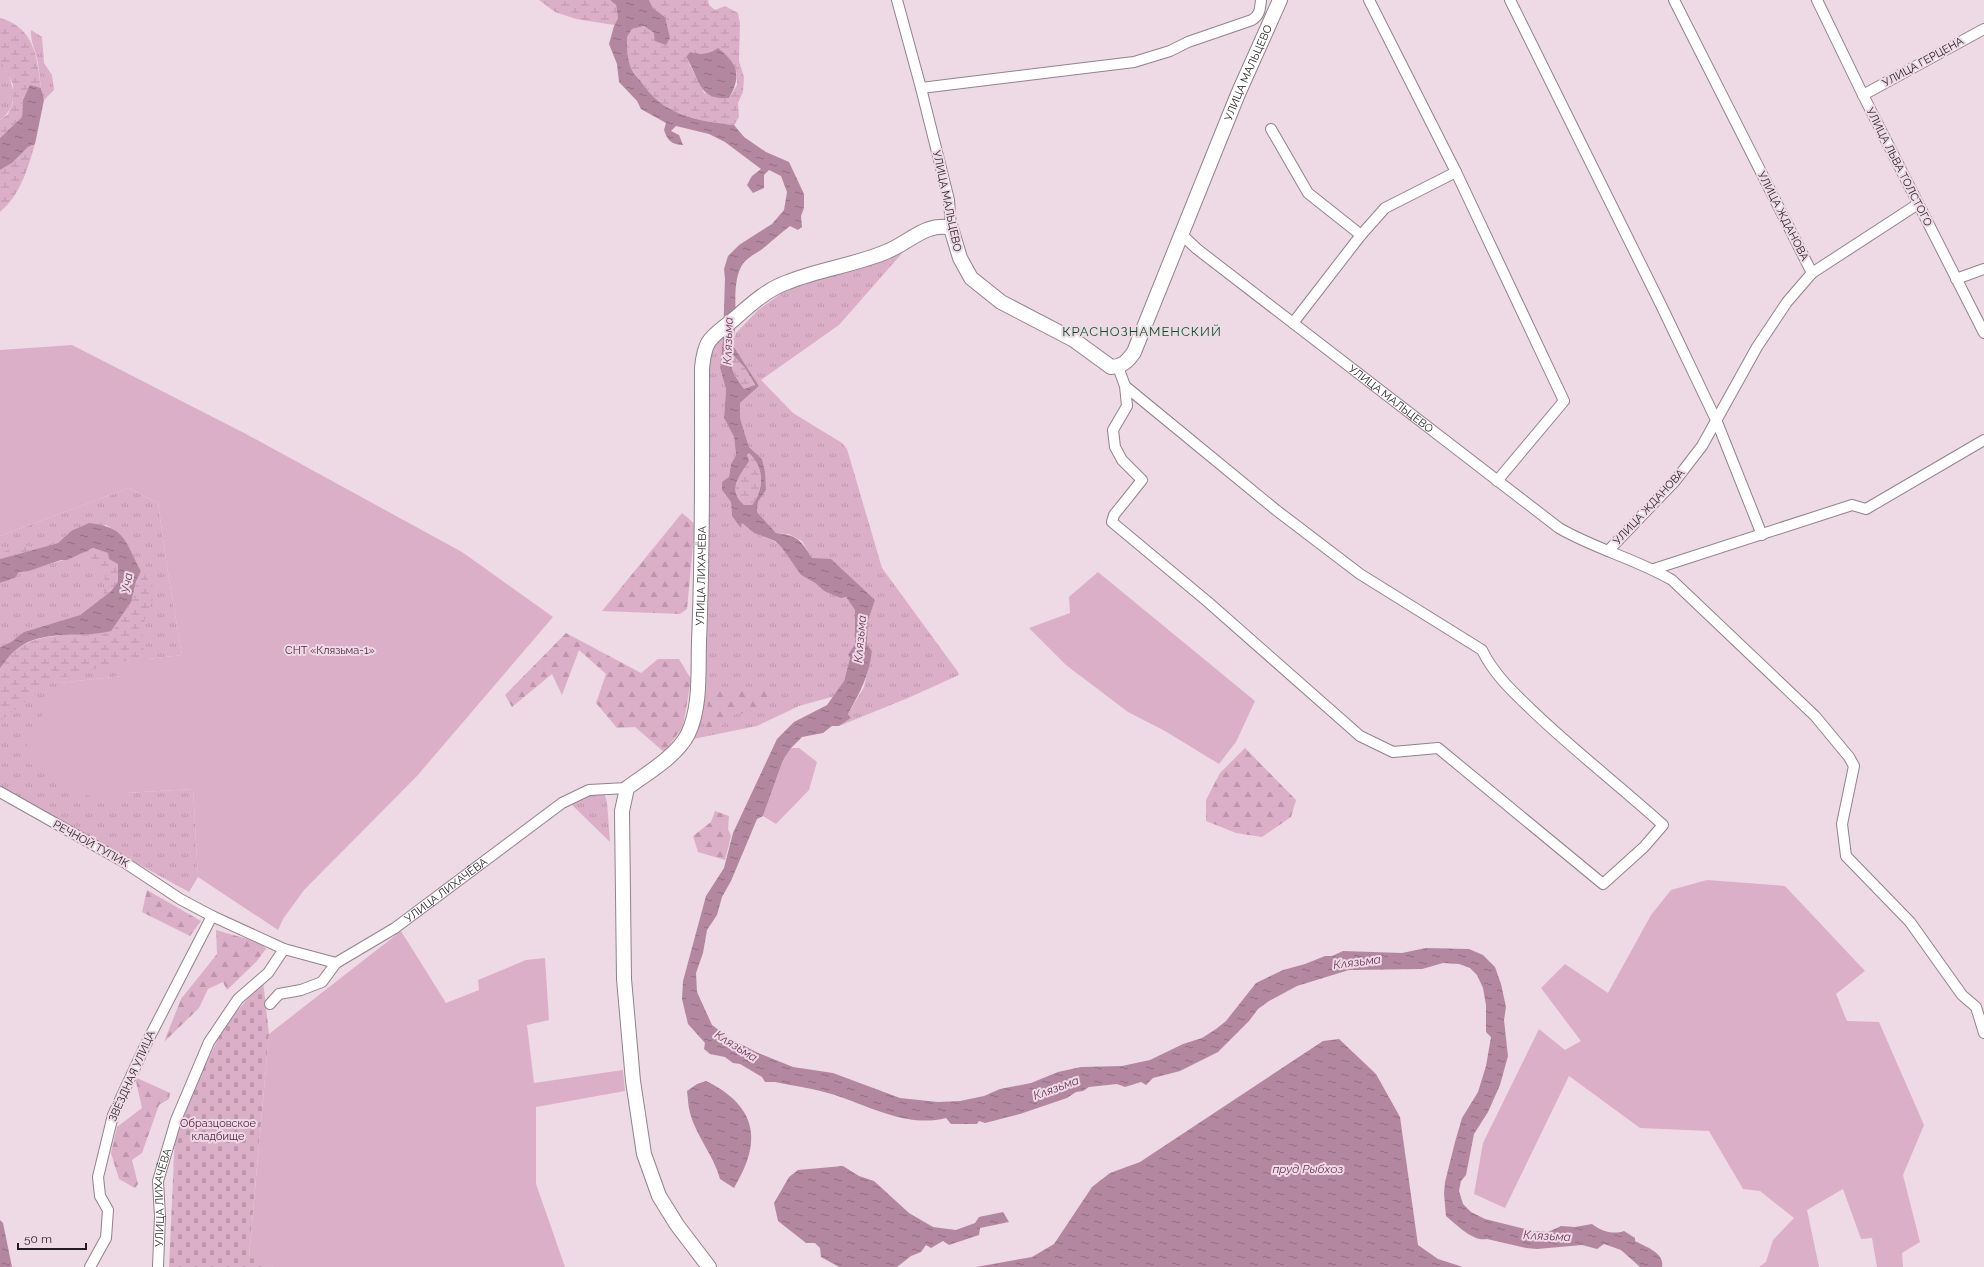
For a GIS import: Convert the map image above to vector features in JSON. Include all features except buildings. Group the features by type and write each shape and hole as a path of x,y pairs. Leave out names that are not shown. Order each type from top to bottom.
{"street":[{"name":"УЛИЦА МАЛЬЦЕВО","path":"897,0 949,200 951,228 960,258 971,278 1001,302 1074,340 1104,364 1111,367 1118,367 1129,360 1134,352 1181,234 1262,20 1280,0"},
{"path":"921,88 1134,62 1170,51 1188,42 1252,20 1262,20 1260,10 1261,0"},
{"path":"1369,0 1456,172 1564,400 1497,481"},
{"path":"1510,0 1662,307 1717,422 1762,535"},
{"name":"УЛИЦА ЖДАНОВА","path":"1608,551 1675,481 1702,446 1717,422 1757,347 1787,302 1812,273 1674,0"},
{"name":"УЛИЦА ЛЬВА ТОЛСТОГО","path":"1818,0 1863,95 1984,333"},
{"name":"УЛИЦА ГЕРЦЕНА","path":"1863,95 1984,29"},
{"path":"1271,129 1308,193 1361,235"},
{"path":"1293,322 1361,235 1385,208 1456,172"},
{"path":"1812,273 1918,204"},
{"name":"УЛИЦА ЛИХАЧЁВА","path":"270,1004 279,994 301,990 322,982 336,963 395,928 562,803 589,790 627,788 661,762 682,743 689,731 694,713 700,618 702,368 704,347 712,338 751,304 787,282 888,251 922,232 941,225 951,228"},
{"name":"УЛИЦА МАЛЬЦЕВО","path":"1181,234 1197,250 1293,322 1559,528 1581,541 1654,569 1672,580 1815,716 1850,757 1854,766 1842,824 1846,856 1910,922 1962,995 1980,1007"},
{"path":"1956,279 1984,269"},
{"path":"1118,367 1125,386 1127,406 1113,430 1115,447 1122,460 1142,480 1114,515 1112,522 1208,602 1360,736 1393,752 1438,748 1603,884 1644,847 1663,825 1554,731 1512,691 1489,665 1482,650 1360,574 1270,505 1125,386"},
{"path":"1654,569 1852,505 1866,509 1984,440"},
{"path":"627,788 622,811 624,979 637,1114 644,1154 659,1196 676,1225 709,1267"},
{"name":"РЕЧНОЙ ТУПИК","path":"0,792 124,862 180,899 212,916 284,948 336,963"},
{"name":"ЗВЁЗДНАЯ УЛИЦА","path":"90,1267 106,1238 108,1210 100,1196 98,1177 113,1115 145,1046 212,916"},
{"name":"УЛИЦА ЛИХАЧЁВА","path":"158,1267 160,1216 158,1180 176,1120 209,1042 238,999 268,973 284,948"},
{"path":"1980,1007 1984,1033"}],"green space":[{"path":"539,0 610,0 616,5 618,18 614,25 576,19 555,12"},
{"path":"649,0 708,0 709,5 715,10 725,6 738,13 740,24 739,61 744,77 743,92 738,103 739,117 734,125 693,118 669,109 649,92 633,71 628,58 627,37 632,29 644,26 654,33 665,17 653,8","holes":["690,52 695,54 714,52 737,73 737,85 729,98 704,93 686,57"]},
{"path":"0,18 21,29 27,36 32,45 38,65 41,88 30,86 23,100 22,117 0,138 0,120 8,114 13,103 13,84 0,60"},
{"path":"31,30 42,37 44,63 52,75 54,90 44,100 38,63 31,39"},
{"path":"0,60 12,84 13,99 7,113 0,120"},
{"path":"35,144 26,172 18,189 0,212 0,170 12,163 28,147"},
{"path":"904,251 839,325 761,380 793,413 842,443 847,449 882,568 959,675 908,698 839,726 851,718 848,714 864,687 872,651 867,644 868,621 875,600 812,558 802,541 789,534 776,533 757,512 758,502 766,490 762,459 749,447 740,418 740,403 759,386 732,344 736,333 758,310 790,287 890,259"},
{"path":"723,338 720,368 726,389 724,418 734,437 736,455 731,464 729,477 722,490 731,502 732,516 741,527 742,523 754,533 774,541 782,548 801,575 815,583 824,591 846,597 855,610 855,644 848,655 850,658 844,681 835,696 799,706 757,726 693,739 700,719 704,684 707,361 714,346"},
{"name":"СНТ «Клязьма-1»","path":"72,345 246,434 462,552 553,617 417,776 304,890 283,919 278,930 198,877 193,789 125,793 113,809 28,763 24,751 59,683 122,676 122,662 182,655 158,503 129,488 0,536 0,350"},
{"path":"733,355 745,368 755,386 744,389 736,378 731,366 731,356"},
{"path":"749,452 758,464 761,485 752,505 744,505 737,496 736,488 746,456"},
{"path":"129,488 158,503 182,655 122,662 122,676 59,683 125,793 193,789 198,877 189,892 0,788 0,668 15,650 76,635 141,571 124,540 114,530 106,525 71,531 58,543 0,559 0,536"},
{"path":"682,513 695,524 687,609 680,614 602,611"},
{"path":"21,545 39,548 0,559 0,553"},
{"path":"93,548 108,553 118,564 119,582 104,597 105,572 95,564 76,556"},
{"path":"85,550 108,553 110,592 80,615 25,632 11,642 0,647 0,583 15,578 19,572 64,560"},
{"path":"141,571 152,585 154,591 154,596 142,631 146,660 122,662 55,679 0,721 0,668 12,654 23,645 31,641 48,637 98,635 111,631 122,618 130,603"},
{"path":"1098,572 1255,701 1236,742 1219,764 1165,731 1128,712 1066,665 1029,628 1070,613 1069,597"},
{"path":"566,633 641,673 658,659 679,659 691,679 683,727 664,752 635,727 617,728 596,703 606,674 579,650 562,695 552,674 512,707 505,695"},
{"path":"739,687 771,690 760,712 735,714 714,732 705,729 709,690"},
{"path":"791,748 799,748 817,762 809,790 776,824 763,816 783,760"},
{"path":"1245,748 1296,800 1291,817 1262,837 1236,833 1206,821 1206,800 1220,773"},
{"path":"604,793 607,802 610,842 569,802 575,797"},
{"path":"715,811 729,816 728,829 731,836 725,860 698,852 693,836 711,822"},
{"path":"1707,880 1785,886 1865,971 1836,994 1847,1021 1879,1022 1924,1125 1903,1175 1920,1242 1902,1253 1903,1267 1877,1267 1872,1238 1861,1239 1843,1189 1807,1210 1819,1267 1759,1267 1766,1262 1773,1240 1794,1218 1760,1191 1743,1189 1709,1131 1640,1128 1569,1076 1505,1208 1474,1194 1483,1143 1539,1029 1565,1050 1581,1041 1541,988 1565,964 1608,993 1651,915 1671,890"},
{"path":"147,890 201,921 190,936 142,912"},
{"path":"216,930 261,943 266,949 256,962 227,990 223,982 208,989 199,1008 164,1042 181,999 217,954"},
{"path":"401,931 446,1003 479,990 478,980 526,960 545,958 549,1020 527,1025 534,1083 623,1070 625,1091 536,1107 536,1184 565,1267 274,1267 249,1257 269,1034"},
{"name":"Образцовское кладбище","path":"263,981 269,1034 249,1256 274,1267 169,1267 176,1113 198,1079 225,1025"},
{"path":"135,1077 170,1093 169,1099 159,1105 142,1153 132,1160 138,1184 135,1188 119,1179 111,1153 117,1127 142,1108"}],"water":[{"name":"Клязьма","path":"610,0 649,0 653,8 665,17 670,38 666,45 655,41 654,33 644,26 632,29 627,37 628,55 631,67 649,92 669,109 681,114 706,121 734,125 744,137 766,152 789,162 804,194 804,208 801,216 802,227 798,230 790,226 763,249 752,255 741,267 738,276 735,295 735,325 732,344 759,386 740,403 740,418 749,447 762,459 765,472 766,490 758,502 757,512 776,533 789,535 798,540 805,547 812,558 831,559 875,600 868,621 867,644 872,651 871,660 863,684 848,714 851,718 839,726 832,726 823,733 802,737 791,748 783,760 763,816 757,819 731,881 722,897 717,915 707,930 703,953 696,973 697,992 712,1025 729,1038 758,1053 793,1067 833,1073 900,1098 938,1102 960,1101 984,1096 1000,1089 1031,1083 1058,1072 1081,1067 1122,1066 1150,1060 1183,1044 1202,1038 1216,1029 1226,1021 1256,983 1283,970 1305,964 1325,956 1332,956 1343,951 1402,953 1426,948 1469,949 1483,955 1495,967 1501,984 1506,1007 1504,1020 1508,1056 1500,1085 1488,1112 1474,1134 1466,1175 1461,1181 1459,1191 1463,1204 1471,1212 1485,1219 1533,1231 1548,1232 1561,1226 1575,1227 1592,1224 1607,1232 1616,1233 1624,1231 1635,1238 1635,1241 1658,1254 1661,1258 1662,1267 1640,1267 1621,1250 1604,1244 1597,1249 1582,1245 1537,1249 1476,1238 1465,1232 1446,1216 1444,1194 1445,1182 1455,1142 1462,1118 1478,1092 1486,1066 1491,1037 1486,1032 1486,1005 1483,988 1477,975 1470,968 1459,964 1443,963 1422,969 1349,970 1297,986 1269,1001 1258,1009 1249,1021 1218,1052 1180,1071 1153,1078 1146,1085 1141,1082 1125,1087 1117,1084 1089,1087 1083,1091 1076,1092 1067,1098 1020,1114 985,1123 979,1121 977,1124 951,1124 946,1118 918,1120 904,1118 890,1115 813,1089 775,1082 765,1082 762,1077 740,1064 733,1063 725,1057 710,1054 704,1049 705,1043 688,1024 682,999 683,981 706,896 724,868 733,833 777,739 794,722 827,705 844,681 850,658 848,655 855,644 855,610 846,597 841,598 824,591 815,583 801,575 782,548 775,541 754,533 742,523 741,528 732,516 731,502 722,490 722,482 729,477 731,464 736,455 734,437 724,418 726,389 720,368 723,338 724,269 728,256 739,245 772,224 784,210 787,192 781,176 769,170 764,175 764,188 753,193 747,185 752,176 761,169 725,142 709,134 676,126 671,131 679,135 683,145 673,143 668,139 664,130 666,123 641,109 637,101 619,82 617,64 609,44 618,18 616,5","holes":["733,355 745,368 755,385 744,389 736,378 731,366 731,356","749,453 758,464 761,485 752,505 744,505 736,494 735,488 736,483 749,461 747,455"]},
{"path":"718,48 730,59 736,71 736,83 729,98 711,96 705,92 686,57 690,52 712,52"},
{"path":"30,85 41,88 44,100 35,144 28,147 12,163 0,170 0,138 22,117 23,100"},
{"name":"Уча","path":"89,523 111,528 123,538 128,545 141,571 136,581 131,602 111,631 38,638 17,649 0,668 0,647 11,642 24,632 80,615 110,592 118,582 118,564 109,559 108,553 93,548 67,560 61,560 29,571 19,572 15,578 0,583 0,559 58,543 71,531"},
{"name":"пруд Рыбхоз","path":"1339,1039 1376,1074 1400,1117 1418,1245 1438,1259 1463,1267 976,1267 1032,1257 1054,1244 1092,1187 1110,1173 1140,1162 1323,1041"},
{"path":"706,1081 723,1091 736,1102 745,1113 750,1126 751,1140 749,1155 734,1188 720,1179 714,1162 696,1130 690,1113 687,1091 697,1084"},
{"path":"843,1166 859,1176 874,1181 909,1213 933,1227 956,1230 975,1223 979,1217 1003,1212 1009,1222 980,1228 979,1235 949,1245 943,1241 931,1248 926,1245 921,1252 911,1256 897,1267 839,1267 821,1257 820,1248 815,1243 806,1243 778,1221 774,1203 789,1177 798,1170"},
{"path":"0,1220 3,1223 12,1267 0,1267"}],"district":[{"name":"КРАСНОЗНАМЕНСКИЙ","path":"1142,331"}]}
